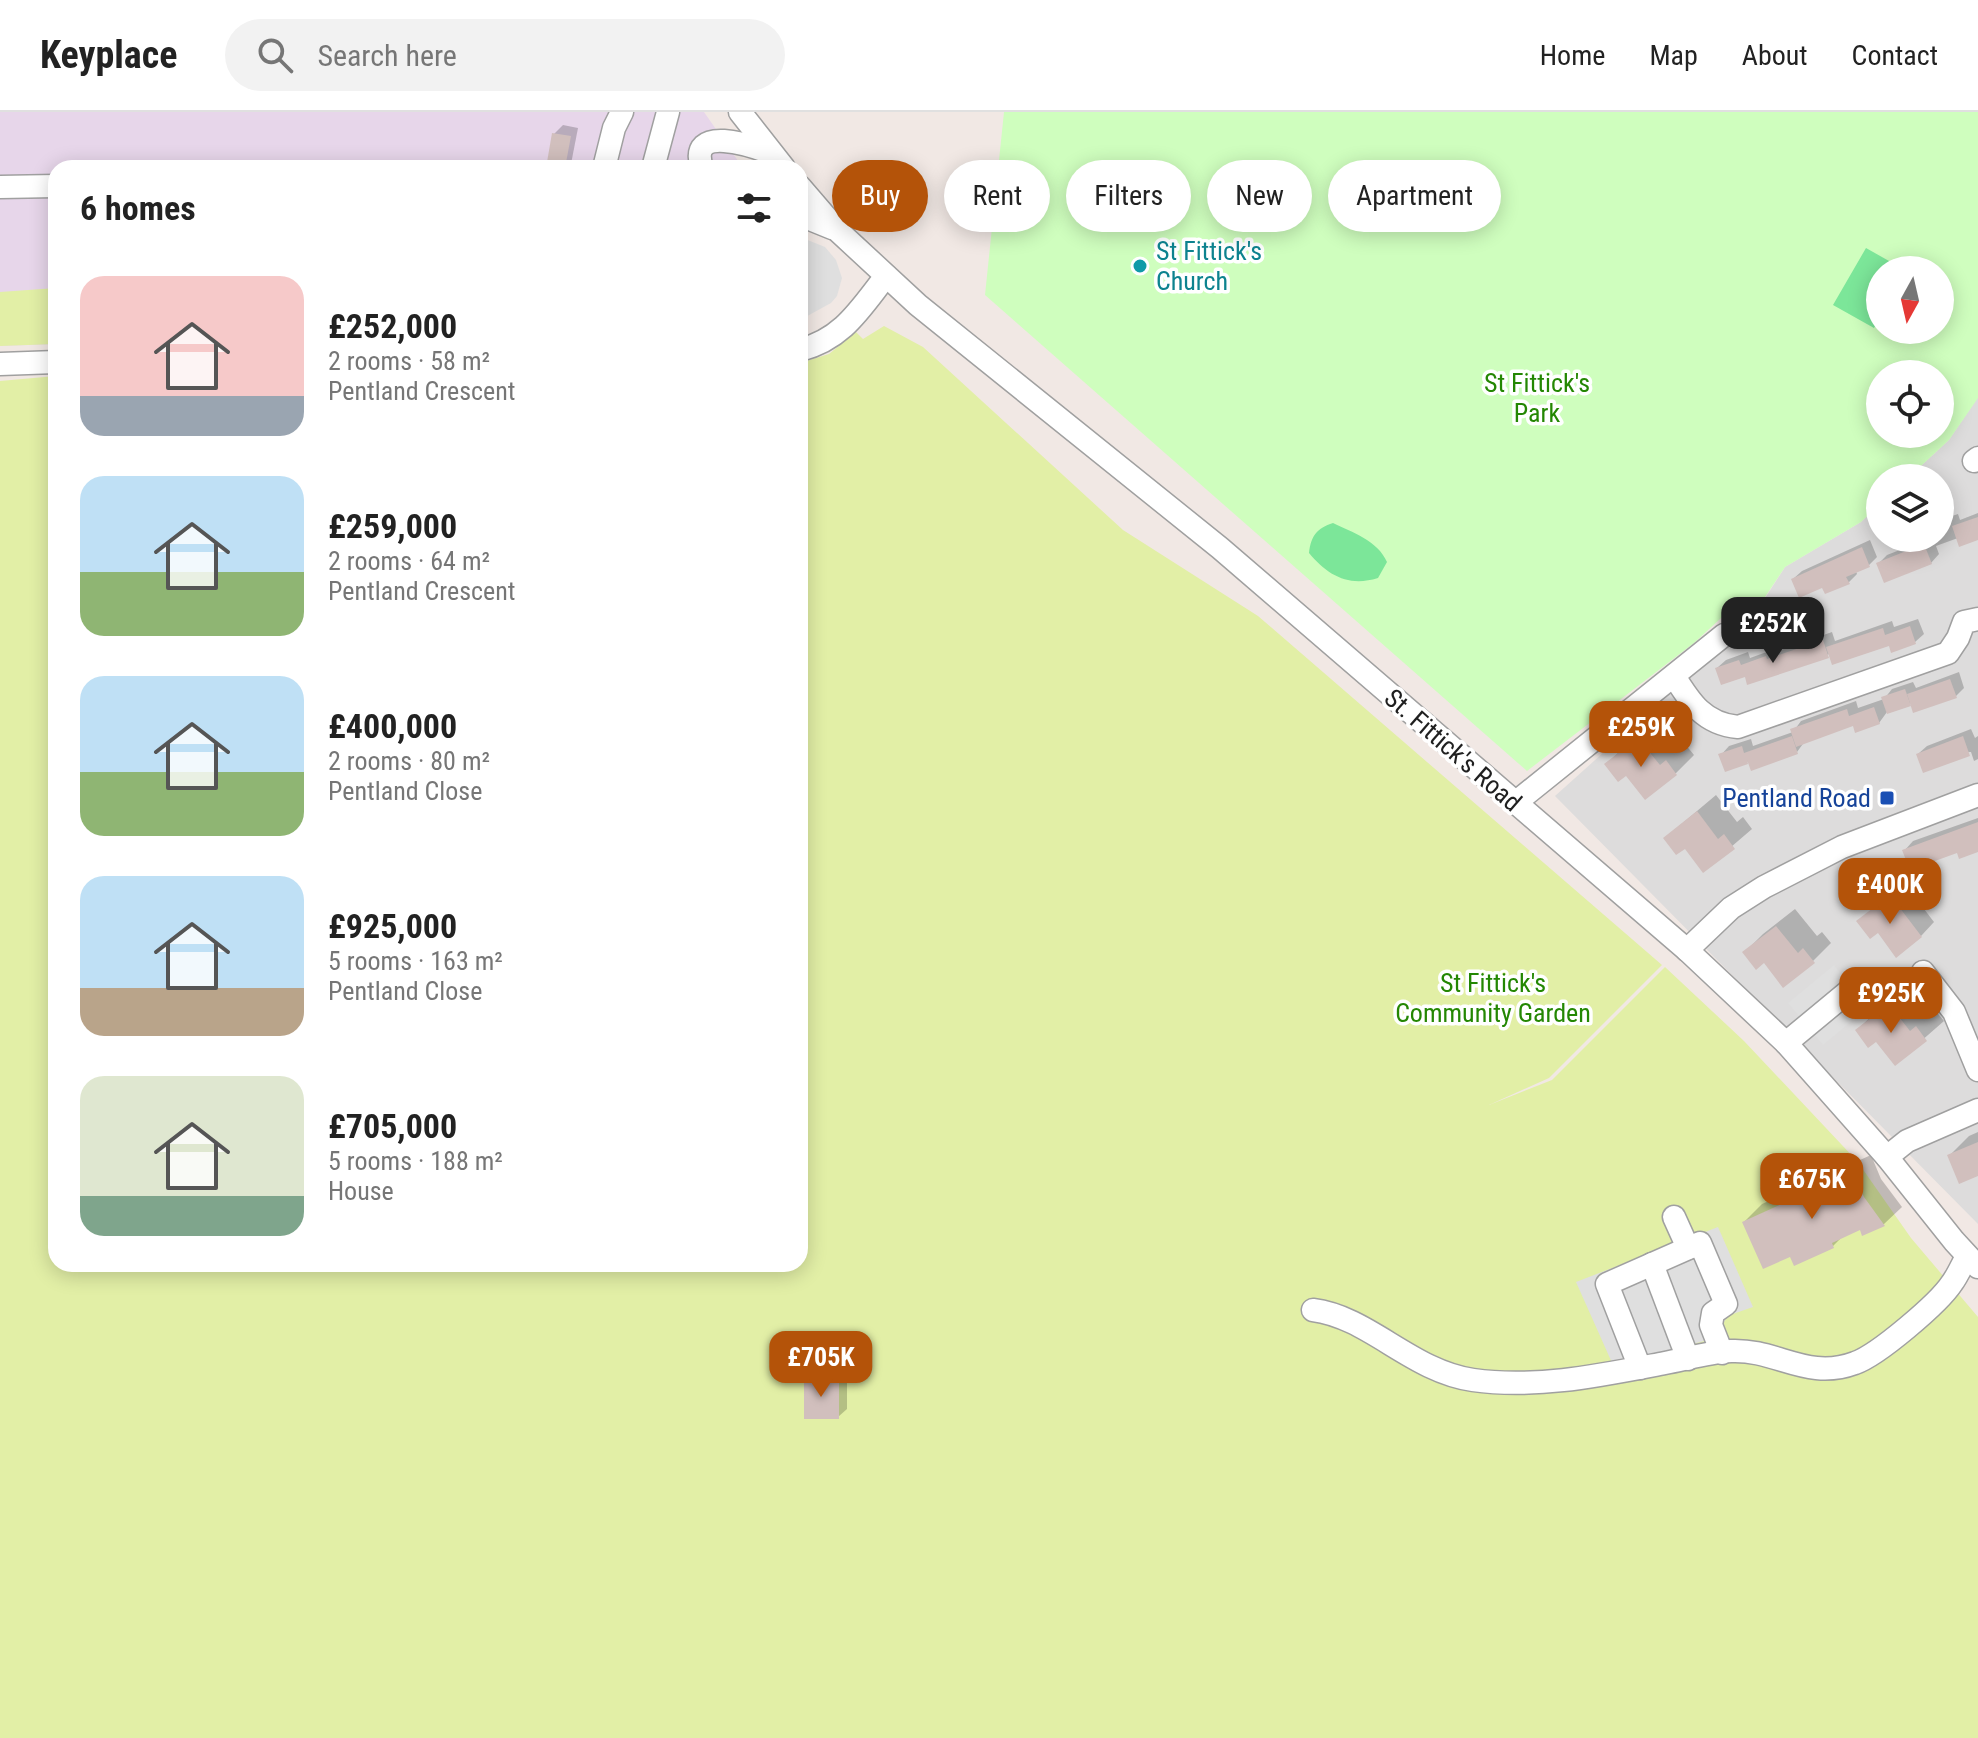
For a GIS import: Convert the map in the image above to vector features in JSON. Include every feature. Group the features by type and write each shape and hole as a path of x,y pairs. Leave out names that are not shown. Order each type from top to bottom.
{"street":[{"path":"606,160 616,121 622,112"},
{"path":"655,160 668,112"},
{"path":"740,112 777,160"},
{"path":"701,160 703,149 713,141 744,143 777,160"},
{"path":"0,187 48,186"},
{"name":"St. Fittick's Road","path":"808,196 832,224"},
{"path":"808,218 832,228"},
{"name":"St. Fittick's Road","path":"839,232 918,305 1220,548 1687,950 1786,1043 1887,1157 1972,1262"},
{"path":"808,347 825,342 841,331 886,276"},
{"path":"0,364 48,362"},
{"path":"1674,676 1689,700 1706,718 1725,726 1738,727 1948,653 1964,622 1978,619"},
{"path":"1515,803 1724,635"},
{"path":"1687,950 1731,908 1764,887 1842,847 1978,795"},
{"path":"1923,972 1954,1012 1978,1070"},
{"path":"1786,1043 1861,981"},
{"path":"1887,1157 1907,1141 1978,1110"},
{"path":"1674,1217 1688,1248"},
{"path":"1640,1368 1607,1284 1700,1243 1726,1304 1713,1313 1711,1325 1722,1353"},
{"path":"1313,1310 1345,1319 1413,1360 1436,1370 1472,1379 1535,1383 1722,1353 1766,1355 1814,1370 1835,1369 1858,1362 1894,1339 1972,1262"},
{"path":"1652,1264 1688,1359"}],"shaded area":[{"path":"0,112 704,112 737,160 48,160 48,344 0,346"},
{"path":"808,240 825,247 836,260 842,278 837,296 831,303 808,316"},
{"path":"1978,397 1978,1224 1555,796 1751,620 1785,567 1866,517 1866,552 1954,552 1954,464 1923,464 1940,448 1954,448 1954,433"},
{"path":"1834,965 1844,978 1857,967 1882,996 1823,1045 1788,1003"},
{"path":"1718,1227 1753,1307 1727,1316 1723,1324 1727,1335 1613,1365 1576,1282"}],"green space":[{"name":"St Fittick's Park","path":"1004,112 1978,112 1978,398 1954,433 1954,360 1866,360 1866,448 1940,448 1923,464 1866,464 1866,517 1861,522 1785,567 1759,606 1733,607 1694,643 1527,771 985,295 992,232 1050,232 1050,160 999,160"},
{"path":"1866,248 1880,256 1866,256 1866,324 1833,305"},
{"path":"48,289 48,344 0,346 0,292"},
{"name":"St Fittick's Community Garden","path":"884,326 923,347 1123,530 1258,616 1662,965 1549,1078 1489,1105 1552,1080 1665,967 1744,1041 1857,1161 1911,1238 1978,1317 1978,1738 0,1738 0,381 48,377 48,1272 808,1272 808,361 829,354 856,332 863,339"},
{"path":"1333,523 1364,538 1383,555 1387,562 1378,578 1358,581 1340,578 1309,553 1316,534"}],"building":[{"path":"552,133 571,136 566,160 547,160"},
{"path":"1978,517 1978,540 1959,547 1954,525"},
{"path":"1862,547 1870,567 1846,577 1850,584 1825,594 1822,588 1799,598 1791,579"},
{"path":"1904,552 1927,552 1932,564 1884,583 1876,563"},
{"path":"1910,626 1916,644 1891,653 1889,646 1832,665 1826,647 1883,628 1885,635"},
{"path":"1823,640 1829,658 1747,685 1745,677 1721,685 1715,668 1739,660 1741,665 1766,656 1767,659"},
{"path":"1950,679 1957,698 1913,713 1907,694"},
{"path":"1905,689 1911,706 1887,714 1881,697"},
{"path":"1874,707 1880,724 1855,733 1853,726 1796,747 1790,729 1847,709 1849,716"},
{"path":"1792,736 1798,754 1751,771 1747,760 1748,764 1725,772 1718,754 1742,746 1744,753"},
{"path":"1963,736 1970,756 1923,773 1916,754"},
{"path":"1638,738 1660,765 1666,760 1677,775 1645,800 1626,776 1618,782 1604,764"},
{"path":"1697,811 1718,839 1724,834 1735,849 1703,873 1685,849 1676,855 1663,838"},
{"path":"1978,822 1978,852 1959,859 1957,853 1910,870 1902,850"},
{"path":"1890,895 1922,937 1896,958 1878,933 1870,939 1856,921"},
{"path":"1776,926 1798,953 1803,948 1815,963 1783,988 1764,963 1756,970 1742,952"},
{"path":"1889,1004 1910,1031 1916,1026 1927,1041 1895,1066 1876,1042 1868,1048 1855,1030"},
{"path":"1978,1142 1978,1176 1959,1184 1947,1155"},
{"path":"1852,1172 1864,1197 1885,1226 1862,1236 1860,1230 1832,1243 1834,1248 1794,1266 1790,1257 1763,1269 1742,1222 1799,1196 1795,1188 1827,1174 1831,1182"},
{"path":"804,1379 839,1380 839,1419 804,1419"}],"place":[{"name":"St Fittick's Church","path":"1140,266"},
{"name":"Pentland Road","path":"1887,798"}]}
